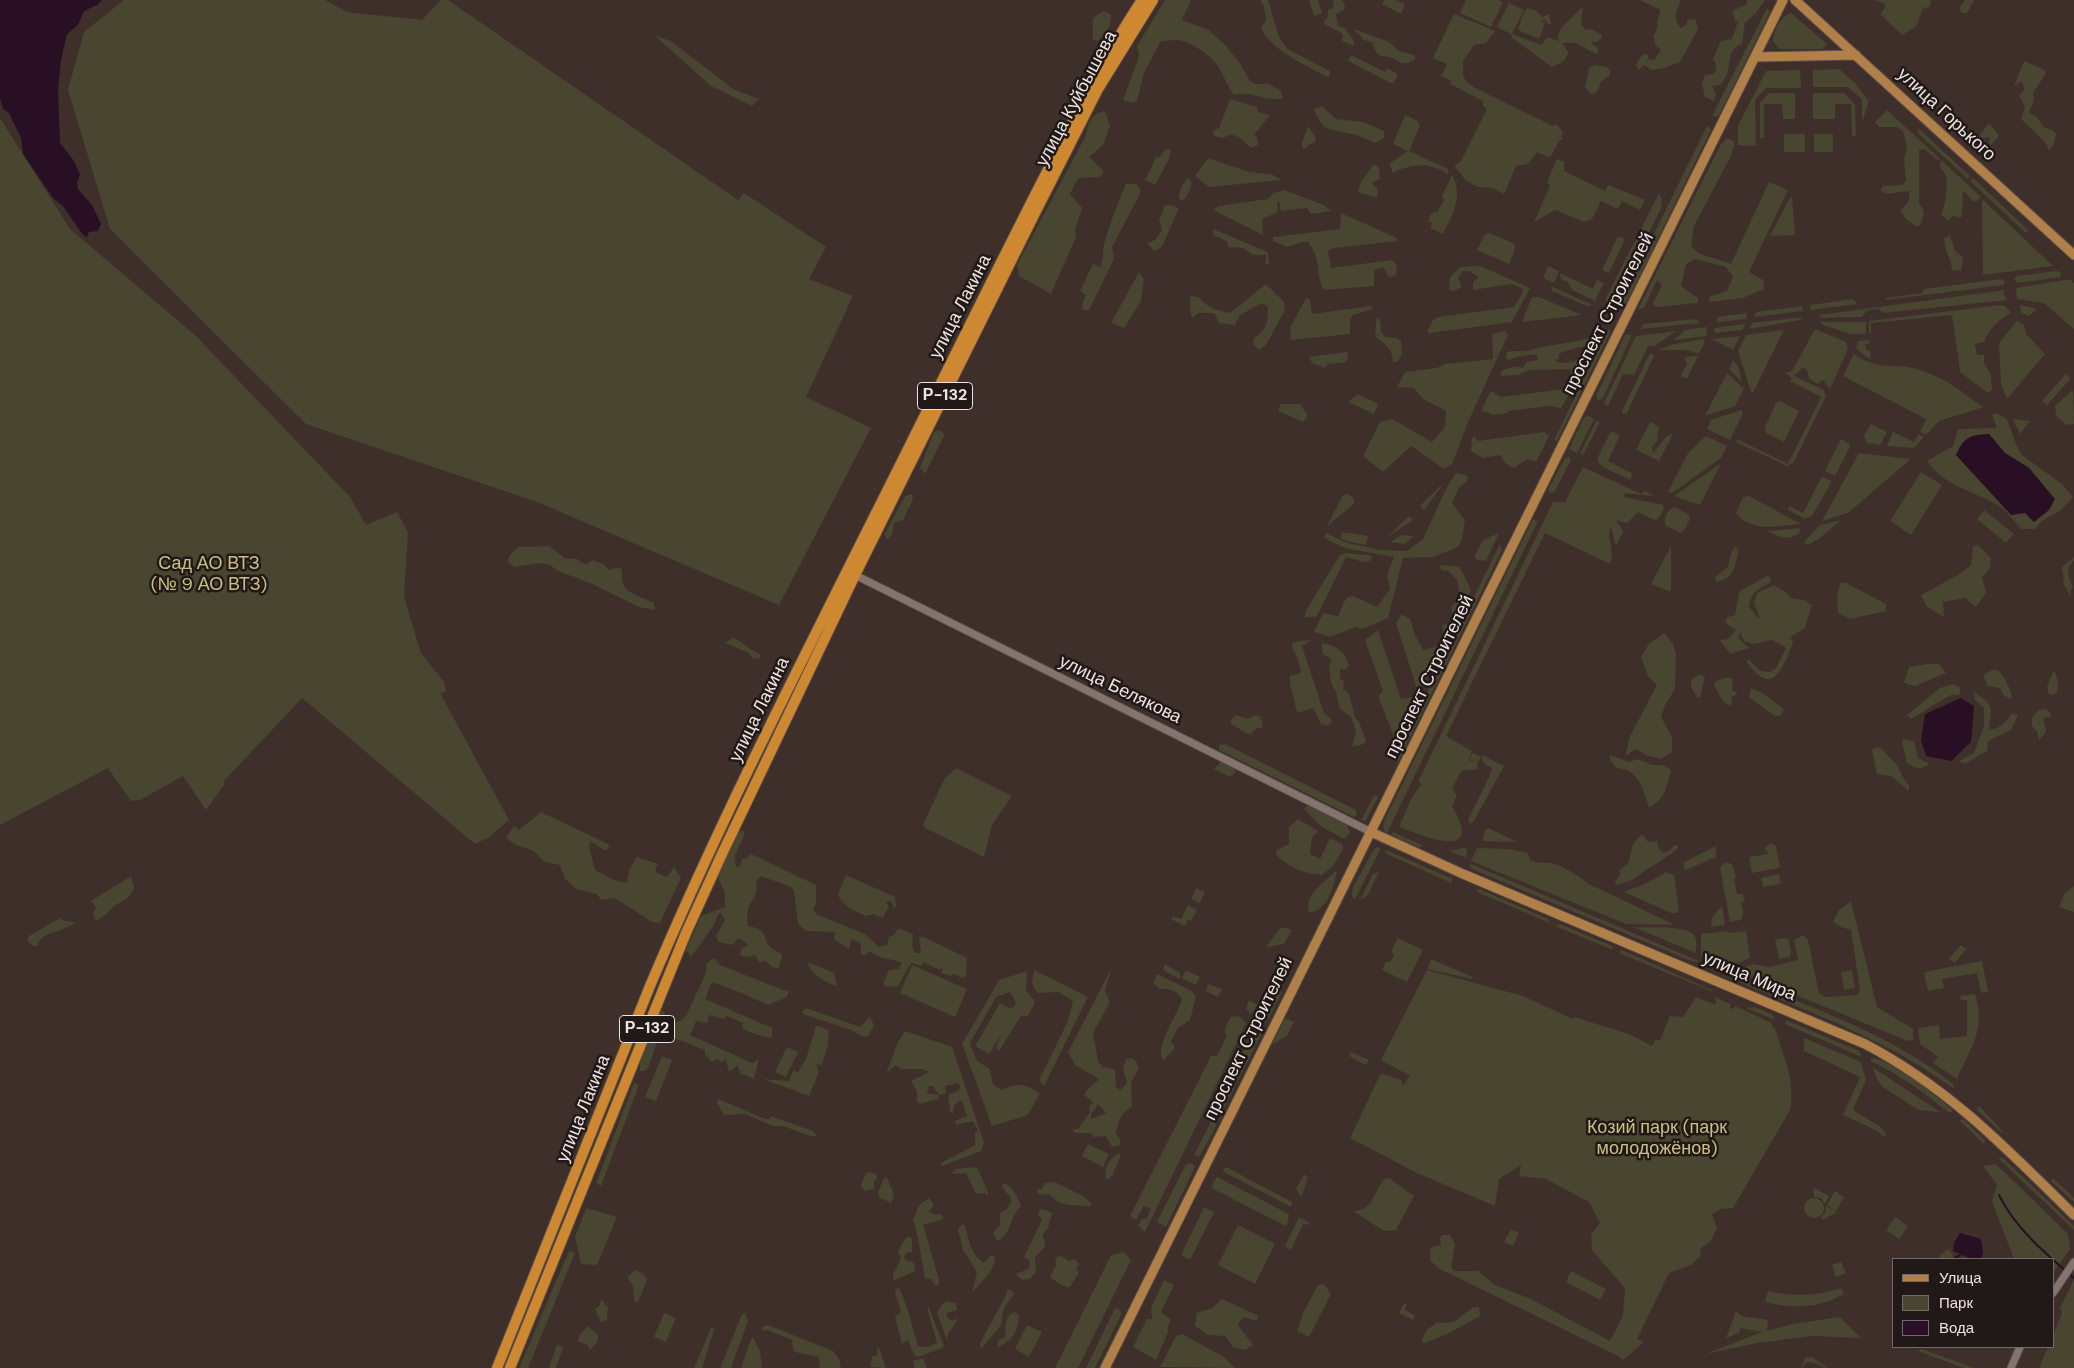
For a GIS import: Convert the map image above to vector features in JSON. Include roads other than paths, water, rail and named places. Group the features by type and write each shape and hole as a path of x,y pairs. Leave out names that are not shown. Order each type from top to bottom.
{"highway":[{"name":"улица Куйбышева","path":"1092,84 1116,40 1142,0"},
{"name":"улица Куйбышева","path":"1034,216 1098,89 1153,0"},
{"name":"улица Лакина","path":"497,1368 674,930 846,570 1092,84"},
{"name":"улица Лакина","path":"510,1368 686,933 855,575 1034,216"}],"main road":[{"name":"проспект Строителей","path":"1104,1368 1784,0"},
{"name":"улица Горького","path":"1795,0 2074,255"},
{"path":"1755,56 1856,55"},
{"name":"улица Мира","path":"1372,832 1463,874 1865,1044 1896,1060 1963,1108 2074,1215"}],"street":[{"name":"улица Белякова","path":"855,575 1372,832"},
{"path":"2054,1292 2074,1262"},
{"path":"2011,1368 2020,1348"}],"water":[{"path":"0,0 102,0 97,5 84,11 78,25 67,34 61,60 58,89 60,143 74,161 80,175 77,182 78,189 92,205 101,224 98,231 89,232 87,237 83,235 63,206 53,198 23,154 21,138 9,113 3,109 0,98"},
{"path":"1989,434 2005,453 2029,468 2055,499 2049,510 2034,522 2025,513 2011,515 1956,455 1968,438"},
{"path":"1961,698 1974,706 1971,742 1951,761 1926,756 1921,740 1925,714"},
{"path":"1960,1233 1981,1239 1983,1252 1981,1258 1970,1258 1953,1251 1954,1243"}],"waterway":[{"path":"1999,1195 2022,1229 2051,1258"},
{"path":"1955,1258 1962,1254"},
{"path":"2054,1260 2074,1278"}],"park label":[{"name":"Сад АО ВТЗ (№ 9 АО ВТЗ)","path":"209,574"},
{"name":"Козий парк (парк молодожёнов)","path":"1657,1138"}]}
